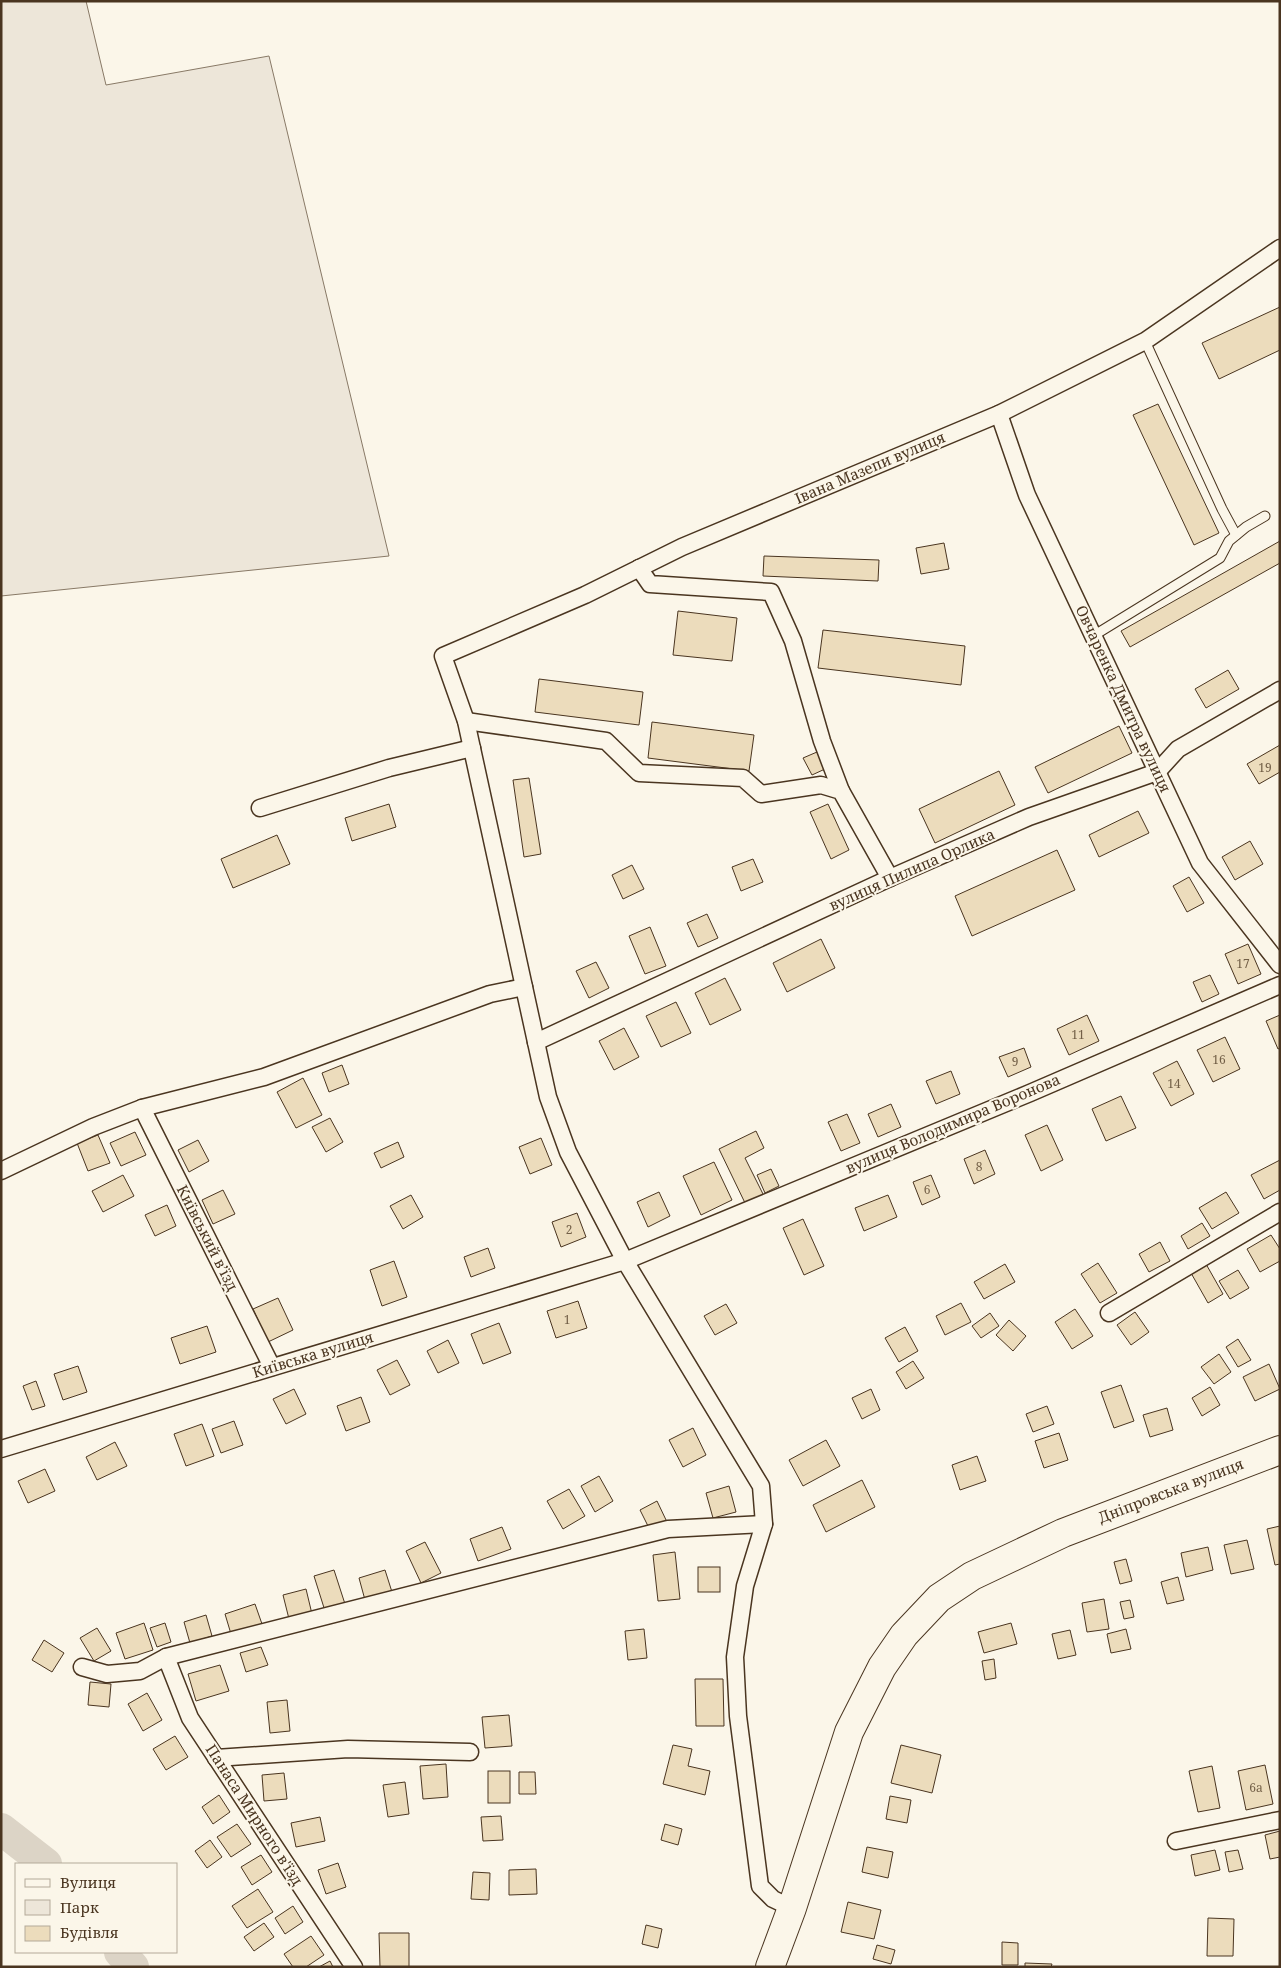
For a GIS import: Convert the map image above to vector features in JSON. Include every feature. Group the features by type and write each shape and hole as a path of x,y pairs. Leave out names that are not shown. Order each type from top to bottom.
{"highway":[{"name":"Дніпровська вулиця","path":"770,1967 792,1908 849,1732 882,1667 904,1634 939,1598 972,1576 1015,1554 1063,1533 1280,1450"}],"street":[{"name":"Івана Мазепи вулиця","path":"466,721 442,656 585,596 682,546 999,414 1145,341 1280,248"},
{"name":"Овчаренка Дмитра вулиця","path":"999,414 1027,495 1200,863 1280,965"},
{"path":"639,568 650,584 771,592 793,641 822,741 841,792 890,878"},
{"name":"вулиця Пилипа Орлика","path":"536,1042 890,878 1029,818 1157,772 1178,749 1280,690"},
{"path":"792,1908 773,1899 760,1886 738,1716 735,1657 745,1586 764,1524 760,1486 625,1260 568,1152 548,1097 466,721 606,740 638,774 743,778 761,794 821,785 841,792"},
{"path":"260,808 389,768 472,748"},
{"name":"вулиця Володимира Воронова","path":"625,1260 1030,1093 1280,985"},
{"path":"1,1170 93,1127 142,1108 264,1077 490,994 524,987"},
{"name":"Київський в’їзд","path":"142,1108 272,1367"},
{"path":"1109,1313 1280,1212"},
{"name":"Київська вулиця","path":"1,1449 625,1260"},
{"path":"82,1667 107,1674 140,1671 166,1657 668,1529 764,1524"},
{"name":"Панаса Мирного в'їзд","path":"166,1657 190,1718 354,1967"},
{"path":"216,1758 348,1750 470,1752"},
{"path":"1176,1841 1280,1820"}],"lane":[{"path":"1145,341 1236,535"},
{"path":"1093,636 1220,558 1229,541 1266,516"}],"green space":[{"path":"1,1 86,1 106,85 269,56 389,556 1,596"}],"building":[{"path":"1280,307 1280,350 1219,379 1202,343"},
{"path":"1158,404 1219,533 1194,545 1133,415"},
{"path":"1280,541 1280,563 1130,647 1121,631"},
{"path":"944,543 949,569 921,574 916,548"},
{"path":"764,556 879,560 878,581 763,576"},
{"path":"678,611 737,618 732,661 673,655"},
{"path":"823,630 965,646 961,685 818,668"},
{"path":"1228,670 1239,689 1206,708 1195,689"},
{"path":"539,679 643,692 639,725 535,712"},
{"path":"652,722 754,735 749,771 648,758"},
{"path":"1119,726 1132,753 1048,793 1035,767"},
{"path":"1280,745 1280,772 1259,784 1247,764"},
{"path":"817,752 825,769 812,775 803,758"},
{"path":"999,771 1015,805 935,843 919,809"},
{"path":"529,778 541,854 524,857 513,780"},
{"path":"389,804 396,827 352,841 345,818"},
{"path":"828,804 849,850 831,859 810,812"},
{"path":"1138,811 1149,833 1099,857 1089,835"},
{"path":"277,835 290,864 233,888 221,859"},
{"path":"1250,841 1263,864 1235,880 1222,857"},
{"path":"1057,850 1075,890 972,936 955,896"},
{"path":"753,859 763,882 741,891 732,867"},
{"path":"632,865 644,889 623,899 612,875"},
{"path":"1189,877 1204,903 1187,912 1173,886"},
{"path":"707,914 718,938 698,947 687,923"},
{"path":"650,927 666,966 645,974 629,936"},
{"path":"821,939 835,968 787,992 773,963"},
{"path":"1248,944 1261,974 1238,984 1225,954"},
{"path":"596,962 609,988 589,998 576,971"},
{"path":"1210,975 1219,994 1202,1002 1193,982"},
{"path":"725,978 741,1010 710,1025 695,993"},
{"path":"676,1002 691,1033 661,1047 646,1016"},
{"path":"1087,1015 1099,1041 1069,1055 1057,1029"},
{"path":"1280,1015 1280,1048 1278,1049 1266,1021"},
{"path":"624,1028 639,1057 614,1070 599,1041"},
{"path":"1225,1037 1240,1069 1213,1082 1197,1050"},
{"path":"1024,1048 1031,1067 1008,1077 999,1057"},
{"path":"1177,1061 1194,1094 1171,1106 1153,1073"},
{"path":"342,1065 349,1084 329,1092 322,1073"},
{"path":"951,1071 960,1094 936,1104 926,1081"},
{"path":"303,1078 322,1115 296,1128 277,1092"},
{"path":"1121,1096 1136,1128 1106,1141 1092,1109"},
{"path":"891,1104 901,1127 878,1137 868,1114"},
{"path":"847,1114 860,1143 841,1151 828,1122"},
{"path":"330,1118 343,1142 326,1152 312,1127"},
{"path":"1047,1125 1063,1160 1041,1171 1025,1135"},
{"path":"756,1131 764,1148 745,1158 764,1196 746,1205 719,1149"},
{"path":"135,1132 146,1155 121,1166 110,1143"},
{"path":"98,1135 110,1163 88,1171 77,1143"},
{"path":"541,1138 552,1165 530,1174 519,1147"},
{"path":"198,1140 209,1161 189,1172 178,1150"},
{"path":"398,1142 404,1157 381,1168 374,1153"},
{"path":"985,1150 995,1174 974,1184 964,1159"},
{"path":"1280,1160 1280,1190 1264,1199 1251,1175"},
{"path":"714,1162 732,1200 701,1215 683,1176"},
{"path":"771,1169 779,1186 765,1193 757,1175"},
{"path":"123,1175 134,1196 103,1212 92,1191"},
{"path":"931,1175 940,1197 922,1205 913,1182"},
{"path":"223,1190 235,1214 213,1224 202,1200"},
{"path":"659,1192 670,1216 648,1227 637,1202"},
{"path":"1226,1192 1239,1213 1212,1229 1199,1208"},
{"path":"411,1195 423,1217 403,1229 390,1206"},
{"path":"888,1195 897,1217 864,1231 855,1208"},
{"path":"167,1205 176,1226 155,1236 145,1215"},
{"path":"577,1213 586,1237 561,1247 552,1222"},
{"path":"803,1219 824,1266 804,1275 783,1228"},
{"path":"1202,1223 1210,1236 1188,1249 1181,1236"},
{"path":"1271,1235 1280,1249 1280,1261 1260,1272 1247,1249"},
{"path":"1160,1242 1170,1261 1149,1272 1139,1254"},
{"path":"488,1248 495,1268 471,1277 464,1257"},
{"path":"394,1261 407,1297 382,1306 370,1270"},
{"path":"1098,1263 1117,1293 1100,1303 1081,1274"},
{"path":"1005,1264 1015,1282 984,1299 974,1282"},
{"path":"1206,1264 1223,1294 1208,1303 1191,1273"},
{"path":"1238,1270 1249,1288 1230,1299 1219,1281"},
{"path":"278,1298 293,1330 268,1342 253,1309"},
{"path":"578,1301 587,1328 556,1338 547,1311"},
{"path":"961,1303 971,1322 945,1335 936,1316"},
{"path":"726,1304 737,1323 715,1335 704,1316"},
{"path":"1075,1309 1093,1336 1072,1349 1055,1322"},
{"path":"1135,1312 1149,1332 1131,1345 1117,1325"},
{"path":"990,1313 999,1326 981,1338 972,1326"},
{"path":"1009,1320 1026,1336 1013,1351 996,1335"},
{"path":"499,1323 511,1353 483,1364 471,1334"},
{"path":"207,1326 216,1352 180,1364 171,1338"},
{"path":"905,1327 918,1351 899,1362 885,1338"},
{"path":"1238,1339 1251,1360 1238,1367 1226,1347"},
{"path":"448,1340 459,1363 438,1373 427,1351"},
{"path":"1219,1354 1231,1372 1214,1384 1201,1367"},
{"path":"397,1360 410,1385 390,1395 377,1370"},
{"path":"913,1361 924,1378 906,1389 896,1372"},
{"path":"1269,1364 1280,1389 1255,1401 1243,1377"},
{"path":"78,1366 87,1392 63,1400 54,1374"},
{"path":"36,1381 45,1406 32,1410 23,1386"},
{"path":"1121,1385 1134,1421 1114,1428 1101,1392"},
{"path":"1210,1387 1220,1405 1202,1416 1192,1398"},
{"path":"294,1389 306,1414 286,1424 273,1399"},
{"path":"871,1389 880,1410 862,1419 852,1398"},
{"path":"361,1397 370,1422 346,1431 337,1406"},
{"path":"1047,1406 1054,1424 1033,1432 1026,1414"},
{"path":"1167,1408 1173,1430 1150,1437 1143,1415"},
{"path":"234,1421 243,1445 221,1453 212,1429"},
{"path":"202,1424 214,1456 186,1466 174,1434"},
{"path":"693,1428 706,1455 683,1467 669,1440"},
{"path":"1059,1433 1068,1460 1044,1468 1035,1441"},
{"path":"826,1440 840,1466 803,1486 789,1460"},
{"path":"115,1442 127,1466 97,1480 86,1457"},
{"path":"977,1456 986,1481 960,1490 952,1465"},
{"path":"45,1469 55,1491 28,1503 18,1481"},
{"path":"599,1476 613,1501 595,1512 581,1486"},
{"path":"862,1480 875,1507 826,1532 813,1505"},
{"path":"729,1486 736,1512 713,1518 706,1493"},
{"path":"569,1489 585,1516 563,1529 547,1501"},
{"path":"657,1501 667,1522 650,1530 640,1510"},
{"path":"1280,1526 1280,1564 1275,1565 1267,1529"},
{"path":"502,1527 511,1549 478,1561 470,1539"},
{"path":"1247,1540 1254,1569 1231,1574 1224,1545"},
{"path":"425,1542 441,1573 421,1583 406,1551"},
{"path":"1208,1547 1213,1570 1186,1577 1181,1553"},
{"path":"675,1552 680,1599 658,1601 653,1555"},
{"path":"1126,1559 1132,1581 1120,1584 1114,1562"},
{"path":"698,1567 720,1567 720,1592 698,1592"},
{"path":"334,1570 345,1604 325,1611 314,1576"},
{"path":"385,1570 392,1592 365,1600 359,1578"},
{"path":"1178,1577 1184,1600 1167,1604 1161,1582"},
{"path":"306,1589 312,1614 289,1619 283,1595"},
{"path":"1104,1599 1109,1629 1087,1632 1082,1603"},
{"path":"1130,1600 1134,1617 1124,1619 1120,1602"},
{"path":"255,1604 262,1624 231,1634 225,1614"},
{"path":"206,1615 212,1636 190,1643 184,1622"},
{"path":"144,1623 153,1650 125,1659 116,1633"},
{"path":"165,1623 171,1642 157,1647 150,1628"},
{"path":"1011,1623 1017,1644 984,1653 978,1632"},
{"path":"97,1628 111,1651 94,1661 80,1638"},
{"path":"644,1629 647,1658 628,1660 625,1631"},
{"path":"1126,1629 1131,1649 1111,1653 1107,1634"},
{"path":"1070,1630 1076,1655 1058,1659 1052,1634"},
{"path":"44,1640 64,1653 52,1672 32,1660"},
{"path":"261,1647 268,1665 246,1672 240,1653"},
{"path":"994,1659 996,1678 985,1680 982,1661"},
{"path":"220,1665 229,1691 196,1701 188,1674"},
{"path":"695,1679 723,1679 724,1726 696,1726"},
{"path":"90,1682 111,1684 109,1707 88,1705"},
{"path":"147,1693 162,1720 143,1731 128,1704"},
{"path":"287,1700 290,1731 270,1733 267,1702"},
{"path":"509,1715 512,1746 485,1748 482,1717"},
{"path":"175,1736 188,1757 166,1770 153,1749"},
{"path":"673,1745 692,1749 688,1766 710,1771 705,1795 663,1784"},
{"path":"901,1745 941,1755 932,1793 891,1783"},
{"path":"446,1764 448,1797 423,1799 420,1766"},
{"path":"1265,1765 1273,1804 1246,1810 1238,1771"},
{"path":"1212,1766 1220,1808 1198,1812 1189,1771"},
{"path":"488,1771 510,1771 510,1803 488,1803"},
{"path":"519,1772 535,1772 536,1794 519,1794"},
{"path":"284,1773 287,1799 264,1801 262,1775"},
{"path":"405,1782 409,1814 388,1817 383,1785"},
{"path":"219,1795 230,1812 213,1824 202,1807"},
{"path":"890,1796 911,1800 907,1823 886,1819"},
{"path":"501,1816 503,1840 483,1841 481,1817"},
{"path":"320,1817 325,1841 296,1847 291,1823"},
{"path":"237,1824 251,1844 231,1857 217,1837"},
{"path":"665,1824 682,1829 678,1845 661,1840"},
{"path":"1280,1831 1280,1857 1270,1859 1265,1835"},
{"path":"210,1840 222,1857 207,1868 195,1851"},
{"path":"867,1847 893,1852 888,1878 862,1872"},
{"path":"1215,1850 1220,1870 1195,1876 1191,1855"},
{"path":"1238,1850 1243,1869 1229,1872 1225,1852"},
{"path":"261,1855 272,1872 252,1885 241,1867"},
{"path":"338,1863 346,1887 326,1894 318,1870"},
{"path":"536,1869 537,1894 509,1895 509,1870"},
{"path":"473,1872 490,1873 489,1900 471,1899"},
{"path":"258,1889 273,1912 247,1928 232,1906"},
{"path":"848,1902 881,1910 874,1939 841,1932"},
{"path":"293,1906 303,1922 285,1934 275,1918"},
{"path":"1208,1918 1234,1919 1233,1956 1207,1956"},
{"path":"264,1923 274,1937 254,1951 244,1937"},
{"path":"646,1925 662,1929 658,1948 642,1944"},
{"path":"379,1933 409,1933 409,1967 380,1967"},
{"path":"311,1936 324,1955 306,1967 293,1967 284,1954"},
{"path":"1002,1942 1018,1943 1018,1965 1002,1965"},
{"path":"877,1945 895,1950 891,1964 873,1959"},
{"path":"330,1961 333,1967 319,1967"},
{"path":"1025,1963 1052,1964 1051,1967 1025,1967"}],"waterway":[{"path":"1,1829 45,1863"},
{"path":"121,1953 133,1967"}]}
